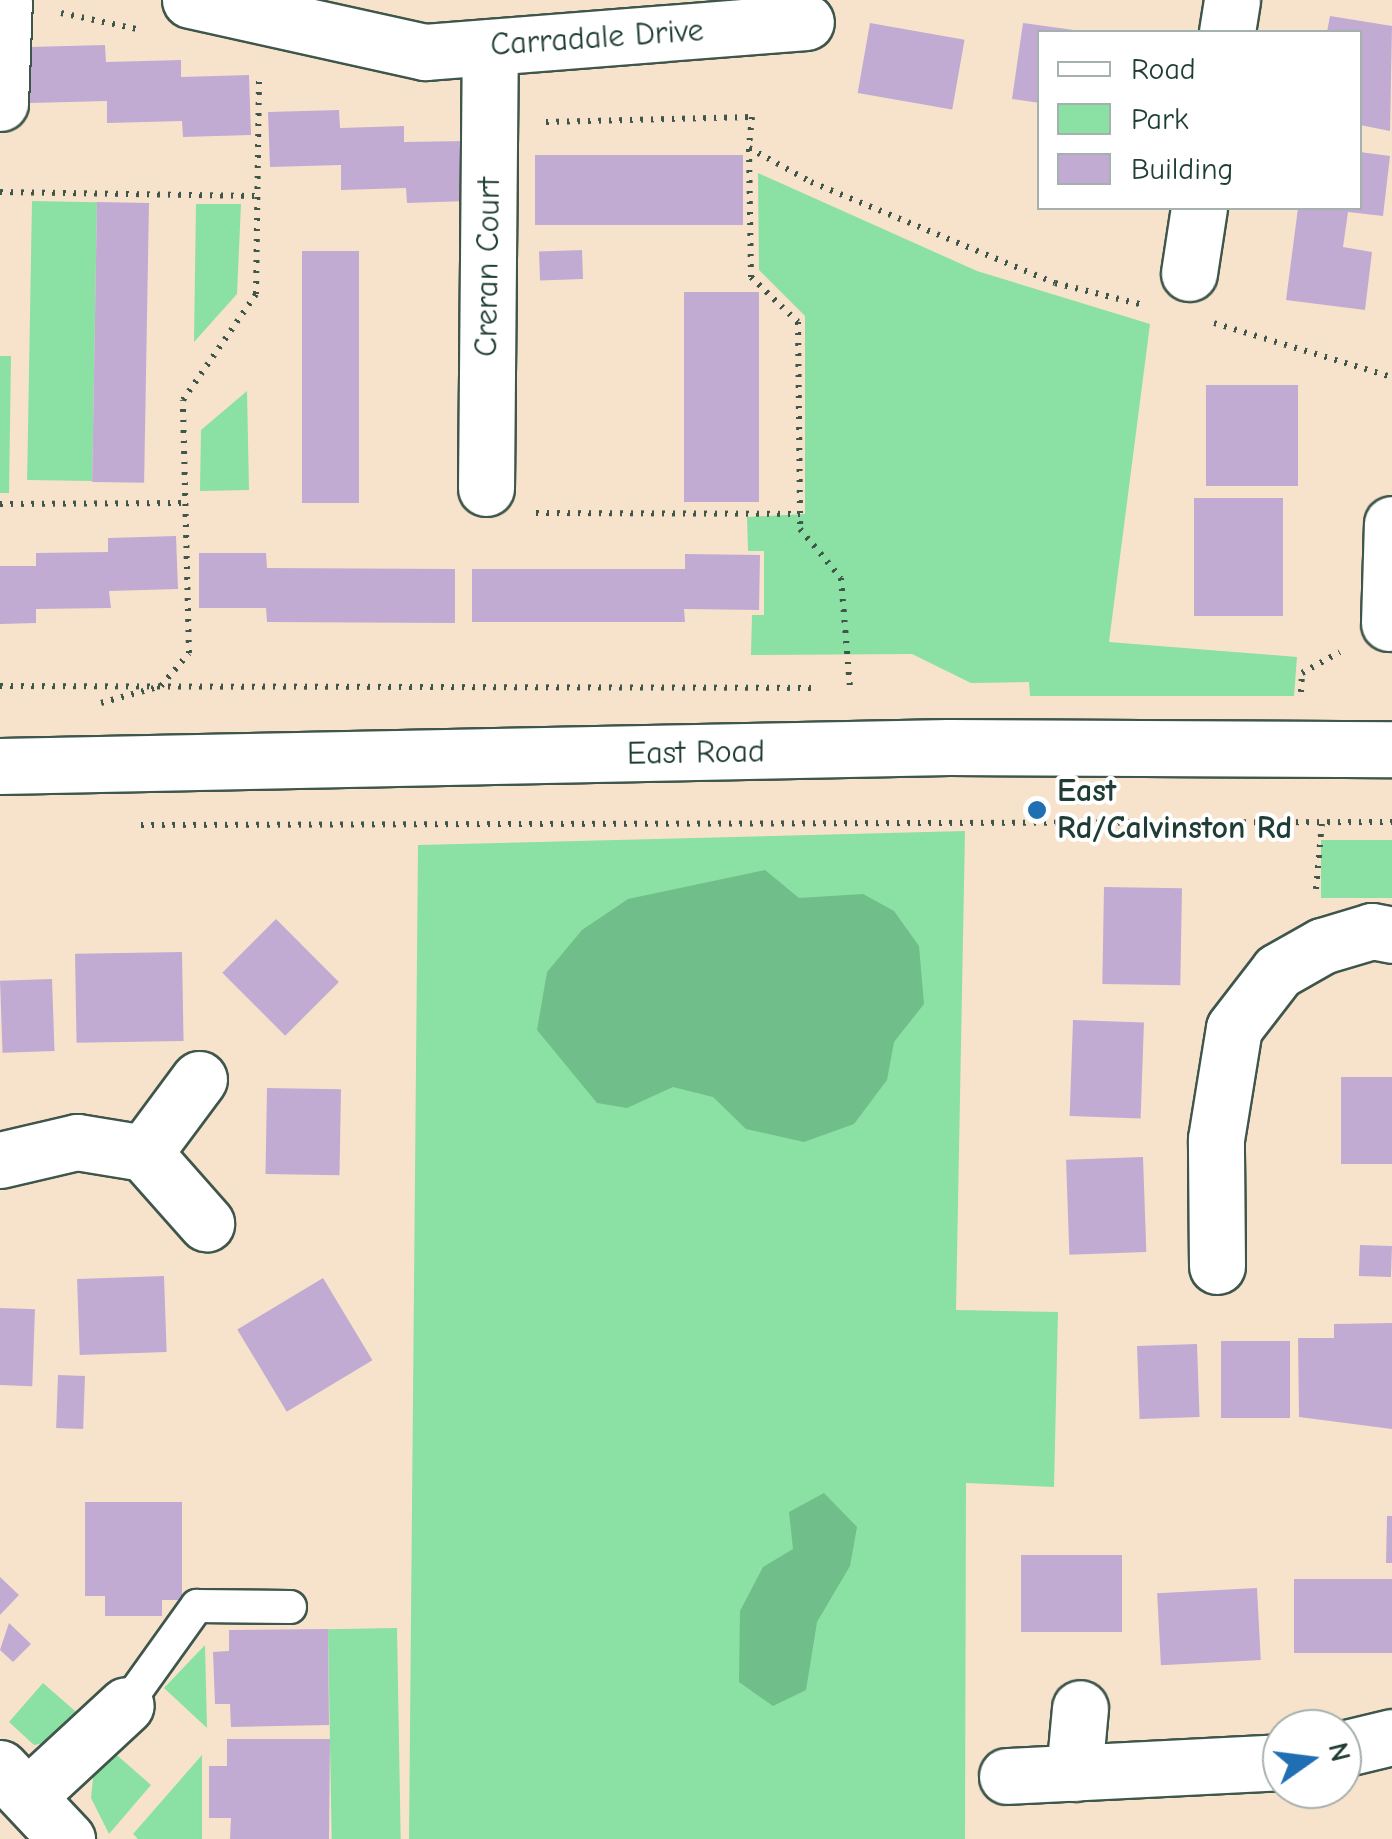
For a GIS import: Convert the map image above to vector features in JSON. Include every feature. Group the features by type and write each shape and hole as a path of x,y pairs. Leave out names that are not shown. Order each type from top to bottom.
{"street":[{"path":"0,104 4,0"},
{"path":"1227,30 1232,0"},
{"name":"Carradale Drive","path":"170,16 392,21 425,52 806,22"},
{"name":"Creran Court","path":"486,488 490,47"},
{"path":"1181,300 1199,210"},
{"path":"1388,623 1392,524"},
{"name":"East Road","path":"0,766 1392,750"},
{"path":"1217,1266 1216,1139 1234,1028 1278,972 1322,946 1372,931 1392,936"},
{"path":"144,1154 199,1080"},
{"path":"0,1160 77,1142 144,1154 206,1223"},
{"path":"67,1839 15,1780 126,1705"},
{"path":"1074,1773 1080,1708"},
{"path":"1362,1744 1392,1737"},
{"path":"1007,1776 1262,1763"}],"lane":[{"path":"126,1705 197,1606 290,1607"}],"path":[{"path":"4,0 170,16"},
{"path":"96,705 161,686 189,653 183,400 256,294 260,55"},
{"path":"489,123 752,117 751,277 798,322 800,529 841,578 846,688"},
{"path":"749,148 1056,284 1181,300 1392,376"},
{"path":"0,192 257,196"},
{"path":"486,488 486,513 800,514"},
{"path":"0,504 185,503"},
{"path":"1297,749 1302,673 1388,623"},
{"path":"0,686 862,688"},
{"path":"134,825 1392,822"}],"green space":[{"path":"758,173 977,271 1150,324 1109,642 1297,657 1294,696 1030,696 1029,682 971,683 912,654 751,655 752,615 764,615 764,551 748,551 747,517 805,514 805,316 759,270"},
{"path":"32,201 97,202 92,481 27,480"},
{"path":"196,204 241,204 237,294 194,342"},
{"path":"0,356 11,356 9,493 0,493"},
{"path":"247,391 249,490 200,491 201,430"},
{"path":"965,831 956,1310 1058,1312 1054,1487 966,1483 965,1839 409,1839 418,845"},
{"path":"1321,840 1392,840 1392,898 1321,898"},
{"path":"765,870 799,898 863,894 894,911 919,946 924,1004 894,1042 887,1080 854,1124 804,1142 746,1129 713,1097 673,1087 627,1108 597,1103 537,1030 547,972 582,930 628,899"},
{"path":"824,1493 857,1527 850,1566 817,1622 806,1690 773,1706 739,1682 740,1611 763,1567 793,1549 789,1512"},
{"path":"397,1628 401,1839 332,1839 328,1629"},
{"path":"205,1645 207,1728 164,1688"},
{"path":"43,1683 83,1718 65,1739 34,1745 9,1722"},
{"path":"111,1750 151,1785 109,1834 91,1798 94,1769"},
{"path":"202,1755 202,1839 138,1839 133,1834"}],"building":[{"path":"1330,16 1392,26 1390,131 1362,125 1362,30 1327,30"},
{"path":"870,23 965,40 952,110 858,93"},
{"path":"1023,23 1074,30 1037,30 1037,103 1012,99"},
{"path":"105,45 106,62 181,60 181,77 249,75 251,135 183,137 182,121 107,123 107,101 30,103 29,47"},
{"path":"339,110 340,128 404,126 404,142 466,141 468,201 407,203 406,188 341,190 341,165 270,167 268,112"},
{"path":"1362,152 1390,156 1383,216 1348,212 1343,247 1372,252 1365,310 1286,300 1298,210 1362,210"},
{"path":"535,155 743,155 743,225 535,225"},
{"path":"97,202 149,203 144,483 92,482"},
{"path":"582,250 583,279 540,280 539,252"},
{"path":"302,251 359,251 359,503 302,503"},
{"path":"684,292 759,292 759,502 684,502"},
{"path":"1206,385 1298,385 1298,486 1206,486"},
{"path":"1194,498 1283,498 1283,616 1194,616"},
{"path":"176,536 178,589 109,591 111,608 36,609 36,623 0,624 0,566 36,566 36,553 108,552 108,538"},
{"path":"199,553 266,553 267,568 455,569 455,623 267,622 266,608 199,608"},
{"path":"685,554 760,555 759,610 684,609 685,622 472,622 472,569 685,569"},
{"path":"1104,887 1182,888 1180,985 1102,984"},
{"path":"276,919 339,982 285,1036 222,973"},
{"path":"182,952 184,1041 77,1043 75,954"},
{"path":"52,979 55,1051 3,1053 0,981"},
{"path":"1073,1020 1144,1022 1141,1118 1070,1116"},
{"path":"1341,1077 1392,1077 1392,1164 1341,1164"},
{"path":"267,1088 341,1089 339,1175 265,1174"},
{"path":"1143,1157 1146,1252 1069,1255 1066,1160"},
{"path":"1360,1245 1392,1246 1391,1277 1359,1276"},
{"path":"164,1276 167,1352 80,1355 77,1279"},
{"path":"323,1278 372,1360 287,1412 237,1330"},
{"path":"0,1308 35,1309 32,1386 0,1385"},
{"path":"1392,1323 1392,1429 1299,1417 1298,1338 1334,1338 1334,1324"},
{"path":"1221,1341 1290,1341 1290,1418 1221,1418"},
{"path":"1197,1344 1200,1417 1140,1419 1137,1346"},
{"path":"58,1375 85,1376 83,1429 56,1428"},
{"path":"85,1502 182,1502 182,1600 162,1600 162,1616 105,1616 105,1596 85,1596"},
{"path":"1387,1516 1392,1516 1392,1563 1386,1563"},
{"path":"1021,1555 1122,1555 1122,1632 1021,1632"},
{"path":"0,1577 19,1595 0,1615"},
{"path":"1294,1579 1392,1579 1392,1653 1294,1653"},
{"path":"1257,1588 1261,1660 1161,1665 1157,1593"},
{"path":"9,1623 31,1644 13,1662 0,1650"},
{"path":"328,1629 329,1725 231,1727 230,1704 215,1704 213,1652 229,1651 229,1630"},
{"path":"227,1739 330,1739 329,1839 230,1839 231,1818 209,1818 209,1766 227,1766"}],"place":[{"name":"East Rd/Calvinston Rd","path":"1037,810"}]}
